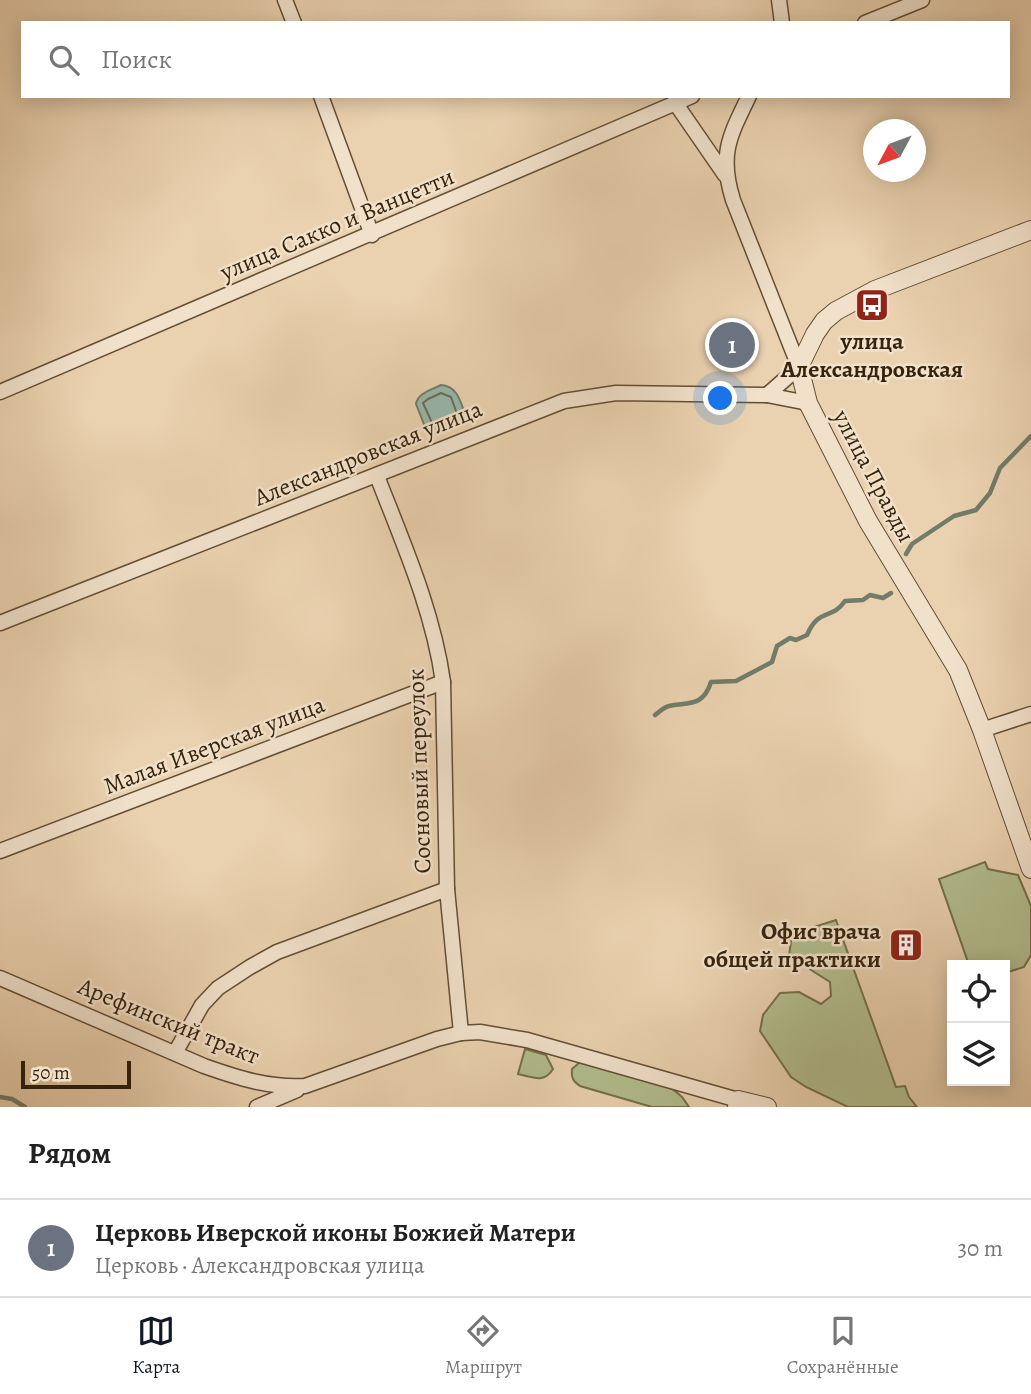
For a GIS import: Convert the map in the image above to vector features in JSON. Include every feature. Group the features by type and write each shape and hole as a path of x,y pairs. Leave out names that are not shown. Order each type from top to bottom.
{"street":[{"path":"285,0 292,21"},
{"path":"779,0 782,21"},
{"path":"870,21 922,0"},
{"path":"322,98 372,234"},
{"name":"улица Сакко и Ванцетти","path":"0,393 688,98"},
{"name":"улица Правды","path":"748,98 733,129 725,158 726,177 733,200 799,367 808,403 868,521 958,670 1031,869"},
{"path":"676,104 726,177"},
{"path":"767,395 799,367 824,321 854,300 1031,230"},
{"name":"Александровская улица","path":"0,623 564,401 616,393 767,395 808,403"},
{"name":"Сосновый переулок","path":"377,476 418,581 439,654 443,682 447,889 461,1033"},
{"name":"Малая Иверская улица","path":"0,851 443,682"},
{"path":"982,730 1031,714"},
{"path":"175,1053 202,1005 218,988 250,967 277,951 447,889"},
{"name":"Арефинский тракт","path":"0,978 236,1077 283,1087 305,1086 437,1039 480,1032 527,1040 737,1104 767,1107"},
{"path":"257,1107 305,1086"},
{"path":"277,1107 305,1086"}],"green space":[{"path":"985,862 988,869 1018,875 1031,906 1031,955 1024,967 1010,971 1010,960 967,960 939,879"},
{"path":"836,920 896,1087 905,1086 917,1107 848,1107 806,1087 791,1077 760,1031 763,1015 780,993 799,992 821,1004 831,996 830,982 789,956 792,934"},
{"path":"525,1049 546,1055 553,1069 546,1077 518,1074"},
{"path":"580,1062 669,1086 689,1107 652,1107 580,1086 573,1079 572,1069"}],"water":[{"path":"441,385 454,391 465,414 462,420 433,434 427,432 416,404 422,394"}],"waterway":[{"path":"906,554 912,544 954,516 976,510 990,493 1000,468 1031,436"},
{"path":"655,715 667,707 699,700 711,682 736,681 772,662 777,646 790,638 796,640 807,635 816,621 835,611 845,601 863,600 870,595 883,598 891,593"},
{"path":"0,1097 12,1099 25,1107"}],"place":[{"name":"улица Александровская","path":"872,305"},
{"name":"Церковь Иверской иконы Божией Матери","path":"732,345"},
{"name":"Офис врача общей практики","path":"906,945"}]}
